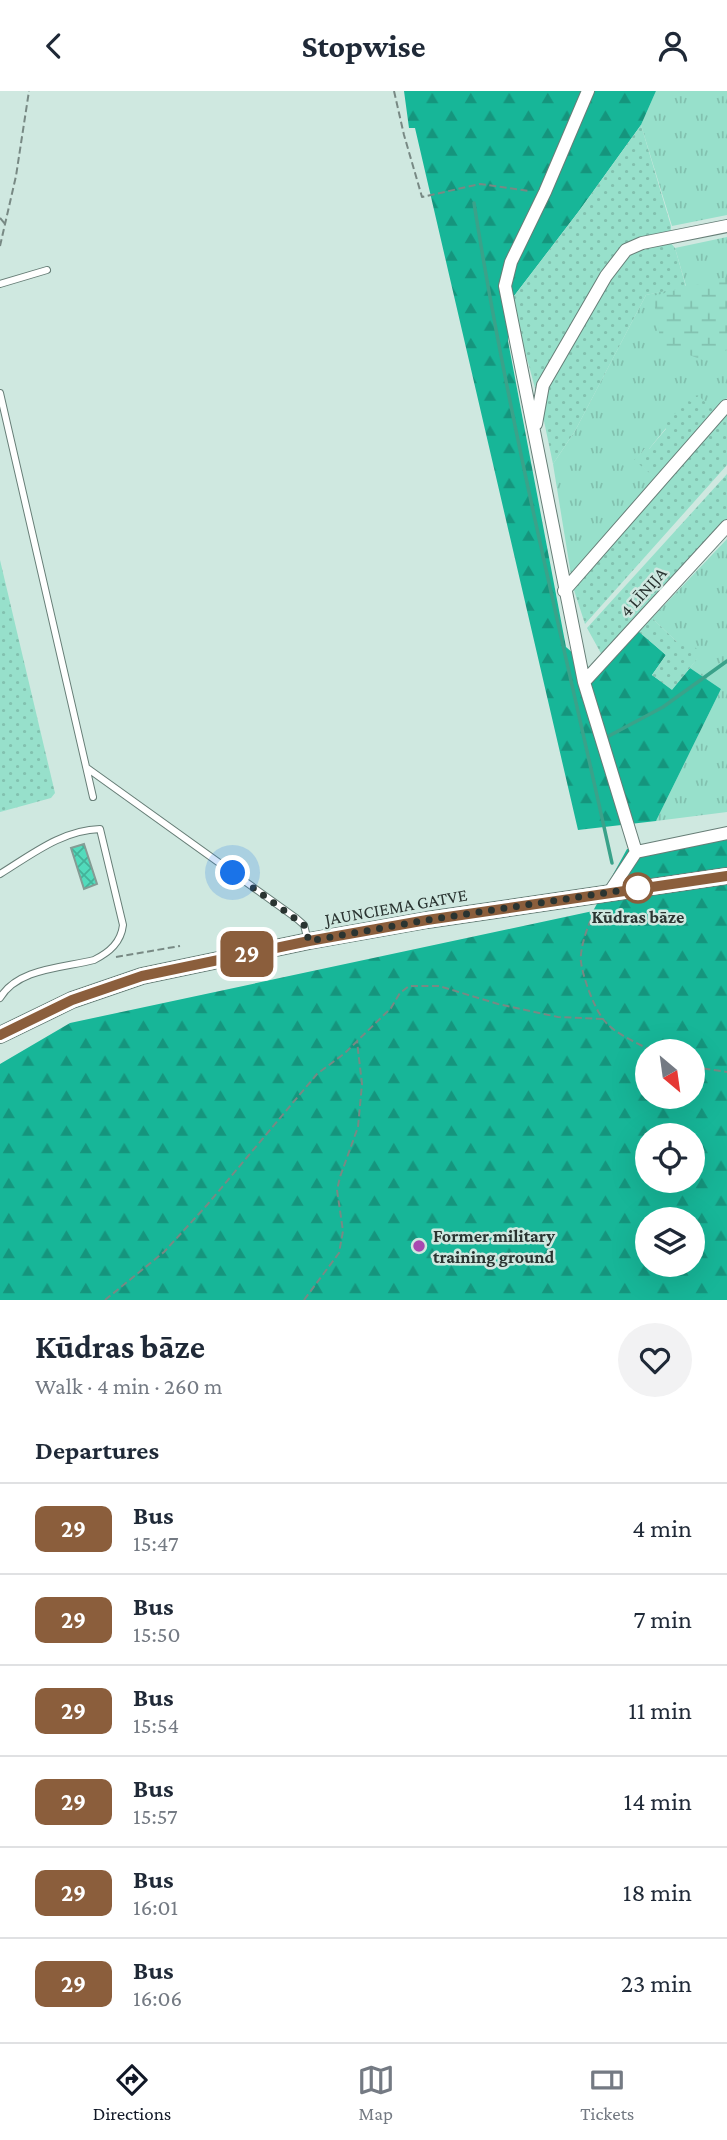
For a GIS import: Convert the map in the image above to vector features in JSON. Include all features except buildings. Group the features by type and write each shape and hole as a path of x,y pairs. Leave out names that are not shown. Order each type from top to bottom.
{"main road":[{"name":"JAUNCIEMA GATVE","path":"0,1035 72,1000 142,976 309,941 427,920 727,876"}],"street":[{"path":"588,91 512,262 505,286 584,682 636,852"},
{"path":"534,431 543,385 606,276 626,250 642,243 727,226"},
{"path":"565,591 726,406"},
{"name":"4 LĪNIJA","path":"584,682 727,526"},
{"path":"609,893 636,852 727,833"}],"lane":[{"path":"0,284 47,270"},
{"path":"0,393 93,797"},
{"path":"86,768 296,918 304,925 309,941"},
{"path":"0,874 53,841 87,829 100,829 123,925 122,936 111,950 94,960 24,977 13,982 0,998"},
{"path":"296,918 302,910"}],"path":[{"path":"0,246 29,91"},
{"path":"394,91 422,197 480,184 545,192"},
{"path":"0,218 6,225"},
{"path":"609,893 590,918 580,960 587,987 603,1019 635,1041"},
{"path":"94,960 180,946"},
{"path":"105,1300 164,1252 317,1074 357,1041 409,986 439,986 558,1017 603,1019"},
{"path":"304,1300 340,1253 343,1231 337,1190 358,1127 362,1084 357,1041"},
{"path":"705,1069 727,1072"}],"green space":[{"path":"404,91 656,91 641,125 511,300 508,341 566,647 591,669 633,626 666,655 652,675 672,689 690,668 721,689 656,821 578,830 415,128 409,128"},
{"path":"656,91 727,91 727,215 672,226 641,125"},
{"path":"641,125 671,226 670,242 675,248 686,287 646,295 575,431 553,464 511,300"},
{"path":"727,237 727,398 715,412 666,428 649,449 645,449 635,460 663,484 573,587 553,464 575,431 646,295 686,286 675,248"},
{"path":"727,277 727,350 705,361 661,344 653,296"},
{"path":"698,395 715,412 658,480 634,460 645,449 649,449 666,429 664,426 687,400 691,402"},
{"path":"727,412 727,465 585,624 573,587"},
{"path":"727,474 727,524 603,657 587,628"},
{"path":"727,539 727,812 656,821 721,689 690,668 701,653 677,642 652,618"},
{"path":"0,560 55,793 51,798 0,812"},
{"path":"652,618 677,642 683,638 702,653 672,690 652,675 666,655 639,632"},
{"path":"727,835 727,1300 0,1300 0,1064 70,1023 593,911 627,849"}],"waterway":[{"path":"474,203 520,452 612,863"},
{"path":"607,737 663,707 727,661"}],"bus line":[{"name":"29","path":"0,1035 72,1000 142,976 309,941 427,920 727,876"}],"place":[{"name":"Kūdras bāze","path":"638,888"},
{"name":"Former military training ground","path":"419,1246"}],"route":[{"path":"233,873 304,925 309,941 638,888"}]}
